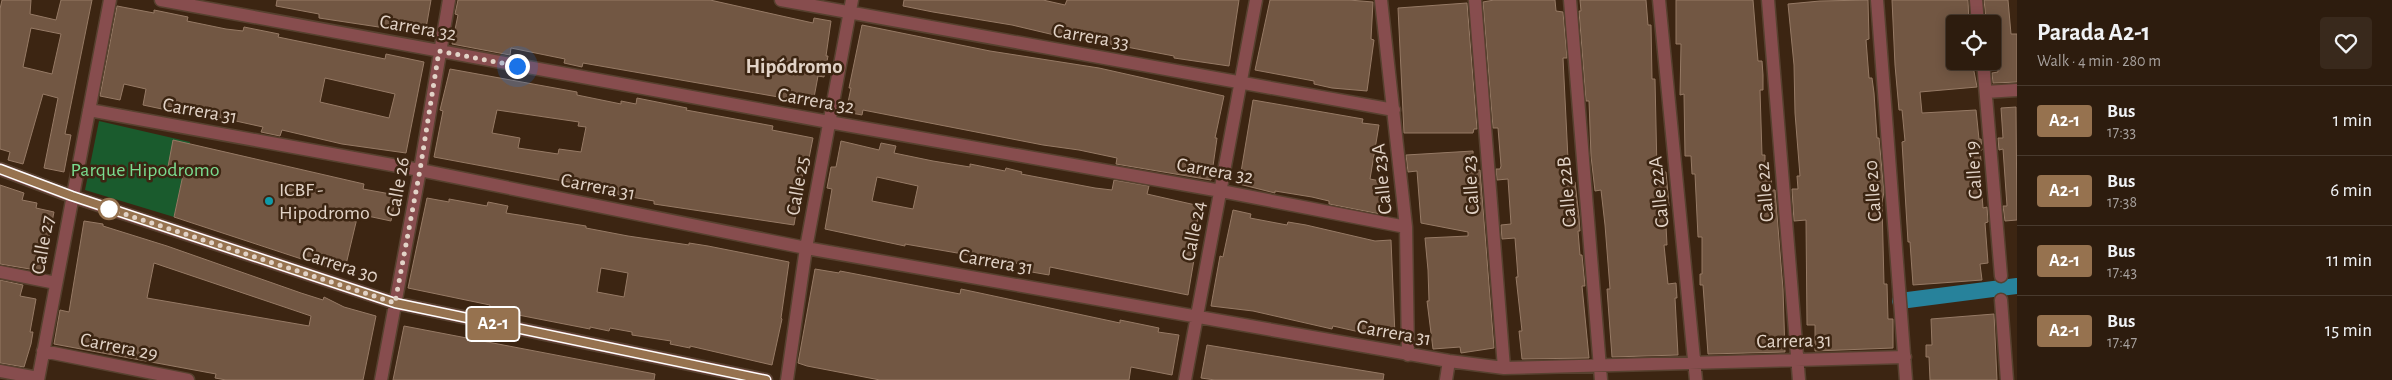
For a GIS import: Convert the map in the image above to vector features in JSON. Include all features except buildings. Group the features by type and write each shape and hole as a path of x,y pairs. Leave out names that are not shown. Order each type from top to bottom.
{"street":[{"name":"Calle 27","path":"38,379 110,0"},
{"name":"Carrera 32","path":"161,0 829,122 1221,191 1406,227"},
{"name":"Calle 26","path":"381,380 449,0"},
{"name":"Carrera 33","path":"781,0 1394,110"},
{"name":"Calle 25","path":"787,380 806,248 852,0"},
{"name":"Calle 24","path":"1186,380 1196,317 1256,0"},
{"name":"Calle 23A","path":"1381,0 1406,227 1408,355"},
{"name":"Calle 23","path":"1475,0 1504,368"},
{"name":"Calle 22B","path":"1570,0 1601,380"},
{"name":"Calle 22A","path":"1660,0 1696,380"},
{"name":"Calle 22","path":"1768,0 1799,380"},
{"name":"Calle 20","path":"1877,0 1906,380"},
{"path":"1976,0 1977,15"},
{"name":"Calle 19","path":"1984,70 2001,276"},
{"path":"1986,92 2017,90"},
{"name":"Carrera 31","path":"89,110 420,170 806,248 1449,361 1504,368 1905,357"},
{"name":"Carrera 30","path":"0,169 72,196 395,303 766,380"},
{"path":"0,272 56,283"},
{"path":"2001,300 2007,380"},
{"name":"Carrera 29","path":"43,351 188,380"},
{"path":"1446,380 1449,361"},
{"path":"0,371 38,379"}],"green space":[{"name":"Parque Hipodromo","path":"99,121 190,142 174,217 85,190"}],"waterway":[{"path":"1900,301 2017,286"}],"bus line":[{"name":"A2-1","path":"0,169 72,196 395,303 766,380"}],"place":[{"name":"ICBF - Hipodromo","path":"269,201"}],"district":[{"name":"Hipódromo","path":"794,66"}],"route":[{"path":"109,209 395,303 420,170 439,51 517,66"}]}
